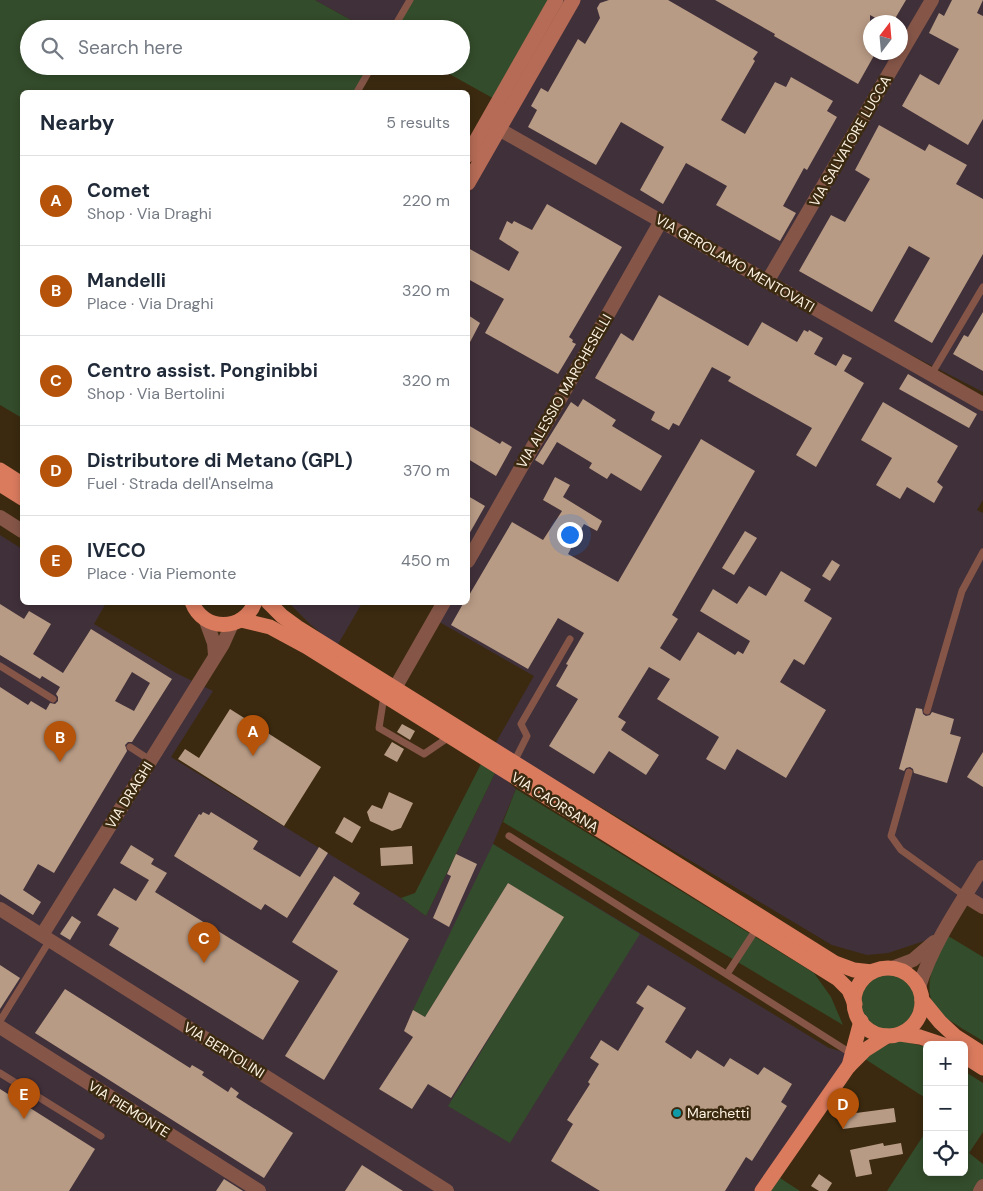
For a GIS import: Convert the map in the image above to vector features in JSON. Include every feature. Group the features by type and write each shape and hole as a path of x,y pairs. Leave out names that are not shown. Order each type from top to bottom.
{"main road":[{"path":"470,178 493,125 556,0"},
{"path":"470,152 493,125 573,0"},
{"path":"0,470 20,483"},
{"path":"0,484 20,497"},
{"path":"194,605 199,615 206,620"},
{"path":"237,622 249,613 253,605"},
{"name":"VIA CAORSANA","path":"271,605 282,616 390,692 449,737 838,978 849,990 855,1004"},
{"name":"VIA CAORSANA","path":"206,620 223,625 237,622 262,624 283,633 514,762 835,963 854,970 872,972"},
{"path":"932,1041 920,1037 872,1031 861,1021 856,1013 855,994 865,978 872,972 882,969 892,968 903,972 912,978 920,994 940,1022 955,1036 983,1054"},
{"path":"850,1060 910,1028 917,1020 921,1011 920,994"},
{"path":"762,1191 850,1060 861,1021"},
{"path":"968,1059 983,1068"}],"street":[{"name":"VIA SALVATORE LUCCA","path":"768,282 932,0"},
{"name":"VIA GEROLAMO MENTOVATI","path":"493,125 983,404"},
{"name":"VIA ALESSIO MARCHESELLI","path":"470,557 661,221"},
{"path":"0,517 20,530"},
{"path":"390,692 442,605"},
{"path":"206,620 214,643 215,655"},
{"name":"VIA DRAGHI","path":"46,938 150,760 237,622"},
{"path":"920,994 926,964 939,938 983,867"},
{"path":"965,896 983,907"},
{"name":"VIA BERTOLINI","path":"0,909 447,1191"},
{"path":"892,968 914,960 939,938"},
{"name":"VIA PIEMONTE","path":"0,1027 259,1191"},
{"path":"980,1191 983,1186"}],"lane":[{"path":"399,20 410,0"},
{"path":"358,90 367,75"},
{"path":"931,375 983,287"},
{"path":"927,711 962,591 983,552"},
{"path":"514,762 527,736 521,724 570,639"},
{"path":"0,666 53,699"},
{"path":"390,692 379,728 424,754 449,737"},
{"path":"130,747 150,760"},
{"path":"909,772 891,836 901,850 965,896"},
{"path":"509,836 727,974 850,1060"},
{"path":"727,974 758,928"},
{"path":"0,1021 46,938"},
{"path":"0,1073 101,1136"}],"shaded area":[{"path":"315,0 411,0 401,20 351,20"},
{"path":"563,0 983,0 983,392 768,281 983,408 983,500 977,510 983,513 983,901 967,901 945,934 888,953 867,955 832,945 495,744 534,676 434,619 443,605 470,605 470,168"},
{"path":"0,535 20,548 20,605 105,605 94,624 176,673 213,691 171,757 401,898 426,916 496,771 516,789 493,844 829,1048 862,1057 771,1191 0,1191"},
{"path":"291,605 361,605 337,646 311,625"}],"green space":[{"path":"0,0 315,0 351,20 20,20 20,75 369,75 360,90 20,90 20,417 0,405"},
{"path":"411,0 555,0 498,101 451,75 470,75 470,20 401,20"},
{"path":"482,762 496,771 426,916 401,898 415,893"},
{"path":"516,789 814,973 831,997 843,1025 503,822"},
{"path":"493,844 640,934 510,1143 448,1106 563,917 508,883 425,1017 413,1010"},
{"path":"945,934 983,957 983,1041 943,1016 935,1007 931,998 930,976"},
{"path":"889,972 905,977 910,981 914,986 919,1002 914,1018 910,1023 905,1027 889,1032 873,1027 868,1023 864,1018 859,1002 864,986 868,981 873,977"},
{"path":"897,1040 923,1046 923,1096 862,1057"},
{"path":"968,1074 983,1083 983,1132 969,1153 983,1164 983,1186 980,1191 887,1191 923,1136 923,1176 968,1176"},
{"path":"780,1178 800,1191 771,1191"}],"building":[{"path":"609,0 668,0 758,52 753,59 755,61 721,120 745,134 775,82 786,87 791,77 833,101 827,111 837,117 807,170 804,168 783,206 796,213 780,241 716,205 727,186 686,163 663,204 640,190 664,147 621,122 596,165 528,127 537,110 531,106 541,88 548,92 578,39 585,44 600,18 597,8 600,3"},
{"path":"715,0 906,0 897,15 863,15 863,60 872,60 858,84 774,36 775,34"},
{"path":"952,0 983,0 977,13 983,16 983,119 968,145 902,106 920,74 939,85 959,49 929,33 939,13 944,16"},
{"path":"879,125 925,151 929,144 967,165 956,184 983,199 983,254 932,343 894,321 930,258 909,246 872,312 799,271 831,215 845,222 870,179 855,170"},
{"path":"547,204 622,247 569,337 576,344 558,374 485,333 504,299 470,280 470,249 509,271 519,252 499,239 507,221 512,224 514,221 532,230"},
{"path":"659,295 748,346 762,322 797,342 804,330 808,332 809,330 823,338 814,354 836,366 843,354 852,358 844,371 864,383 816,467 796,455 812,428 728,381 731,377 712,367 679,426 673,423 669,430 651,420 655,412 595,378 621,333 633,341"},
{"path":"983,312 983,371 953,354 964,335 968,337"},
{"path":"470,316 480,323 470,342"},
{"path":"908,374 977,414 969,428 899,389"},
{"path":"583,399 616,420 612,426 662,456 641,491 611,473 607,479 589,468 592,463 557,442 543,465 535,460 571,402 578,407"},
{"path":"883,402 958,446 937,482 943,487 934,503 907,487 900,499 876,485 892,458 861,440"},
{"path":"470,426 500,444 502,441 512,447 496,476 470,460"},
{"path":"701,439 755,471 672,615 678,619 660,648 680,661 698,632 735,655 738,651 743,654 750,641 700,611 713,589 737,604 749,586 766,596 781,571 811,589 804,601 832,618 804,665 794,659 780,682 826,710 786,778 737,749 725,770 706,759 719,737 657,699 670,679 649,667 618,717 626,722 621,730 659,755 646,775 609,751 594,774 549,746 578,699 556,686 584,633 558,618 528,669 451,625 462,605 470,605 470,594 512,522 543,540 562,511 543,500 555,477 570,485 563,497 602,521 597,531 584,524 568,554 618,582"},
{"path":"470,497 485,506 470,532"},
{"path":"745,531 757,538 734,575 722,568"},
{"path":"832,560 840,565 830,581 822,576"},
{"path":"0,604 24,619 29,611 51,624 33,654 63,673 91,629 172,679 132,742 128,742 125,745 127,751 54,873 38,864 23,890 41,902 33,915 0,894 0,687 28,705 31,701 46,710 50,703 55,704 58,701 56,694 60,687 42,676 40,679 0,655","holes":["132,672 150,683 134,711 115,701"]},
{"path":"916,708 922,709 923,714 926,716 932,712 954,719 950,734 961,737 947,783 914,773 910,767 904,771 899,769"},
{"path":"230,709 321,767 284,826 178,759 185,749 199,758"},
{"path":"402,724 415,731 410,740 397,732"},
{"path":"392,742 404,749 397,762 384,755"},
{"path":"983,752 983,787 967,777"},
{"path":"389,792 413,803 401,828 392,831 370,821 367,812 372,805 382,809"},
{"path":"203,812 209,815 211,812 258,841 253,849 300,877 319,847 328,853 287,918 265,904 261,910 174,856 199,814 201,815"},
{"path":"344,817 361,827 352,843 335,833"},
{"path":"131,845 154,859 151,864 167,873 155,892 299,981 263,1040 109,945 119,928 97,915 114,888 136,901 149,880 120,863"},
{"path":"412,846 413,864 381,866 380,848"},
{"path":"456,854 477,864 449,927 433,918 451,876 447,874"},
{"path":"334,876 360,893 353,904 409,939 324,1080 285,1056 338,971 292,942"},
{"path":"508,883 564,917 451,1098 428,1084 412,1109 379,1089 413,1037 404,1031 413,1010 425,1017"},
{"path":"72,916 81,922 70,940 60,934"},
{"path":"0,965 20,978 0,1009"},
{"name":"Marchetti","path":"648,985 686,1008 665,1042 691,1059 697,1050 724,1067 730,1058 758,1075 764,1067 792,1084 781,1102 787,1106 752,1161 746,1157 725,1191 600,1191 551,1161 573,1124 567,1120 590,1084 588,1082 599,1064 590,1058 601,1040 618,1051 644,1008 636,1003"},
{"path":"65,989 190,1068 192,1065 204,1072 202,1075 228,1092 231,1087 239,1093 236,1097 293,1133 264,1178 35,1033"},
{"path":"0,1089 95,1149 69,1191 0,1191"},
{"path":"894,1108 896,1122 843,1129 841,1115"},
{"path":"883,1143 884,1146 901,1143 903,1154 869,1160 872,1174 856,1177 850,1150"},
{"path":"362,1165 403,1191 345,1191"},
{"path":"819,1174 832,1183 827,1191 819,1191 811,1186"},
{"path":"224,1179 243,1191 216,1191"}],"place":[{"name":"Comet","path":"253,756"},
{"name":"Mandelli","path":"60,762"},
{"name":"Centro assist. Ponginibbi","path":"204,963"},
{"name":"Marchetti","path":"677,1113"},
{"name":"IVECO","path":"24,1119"},
{"name":"Distributore di Metano (GPL)","path":"843,1129"}]}
